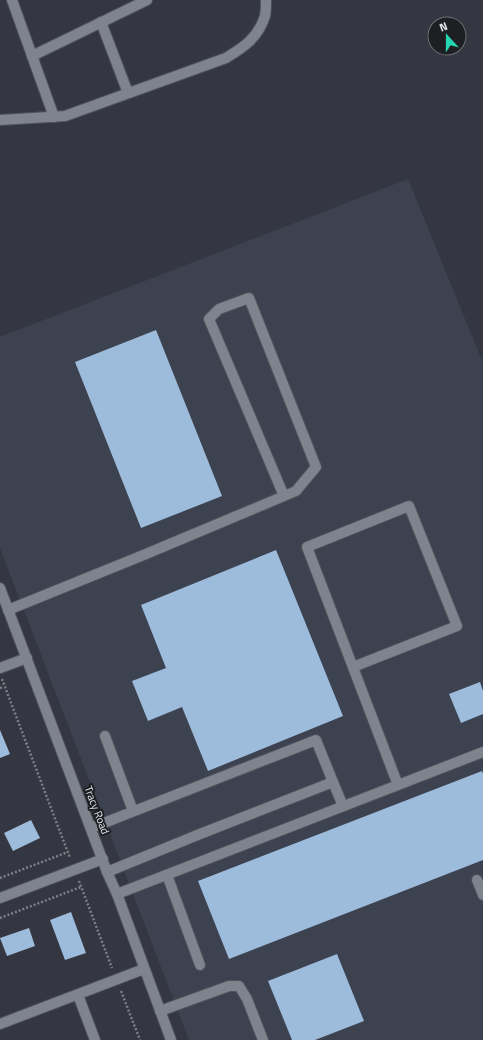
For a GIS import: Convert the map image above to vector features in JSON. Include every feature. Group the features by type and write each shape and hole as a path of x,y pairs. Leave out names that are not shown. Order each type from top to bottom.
{"street":[{"path":"12,0 54,117"},
{"path":"32,56 147,0"},
{"path":"0,120 65,116 226,58 245,46 258,32 265,15 266,0"},
{"path":"101,22 128,93"},
{"path":"8,610 153,551 296,491 316,467 249,298 219,309 209,319 284,496"},
{"path":"353,667 456,626 409,506 307,547 398,785"},
{"name":"Tracy Road","path":"0,588 171,1040"},
{"path":"0,668 27,658"},
{"path":"105,736 133,811"},
{"path":"91,828 316,740 344,806"},
{"path":"117,894 483,752"},
{"path":"108,872 333,782"},
{"path":"0,898 102,858"},
{"path":"167,875 200,965"},
{"path":"477,880 483,895"},
{"path":"0,1024 144,969"},
{"path":"160,1011 229,986 239,986 247,999 263,1040"},
{"path":"78,995 95,1040"}],"path":[{"path":"0,688 4,687"},
{"path":"0,878 68,852"},
{"path":"0,918 81,887"}],"shaded area":[{"path":"408,179 483,363 483,1040 189,1040 0,548 0,337"}],"building":[{"path":"156,330 222,496 141,528 75,362"},
{"path":"276,550 343,716 208,771 182,707 148,721 132,681 166,668 141,605"},
{"path":"480,682 483,691 483,714 461,723 449,694"},
{"path":"0,730 10,754 0,758"},
{"path":"482,771 483,860 229,959 198,881"},
{"path":"31,820 40,838 13,851 4,833"},
{"path":"71,912 86,953 65,960 50,920"},
{"path":"29,928 35,946 7,956 0,938"},
{"path":"337,954 364,1021 315,1040 292,1040 268,981"}]}
